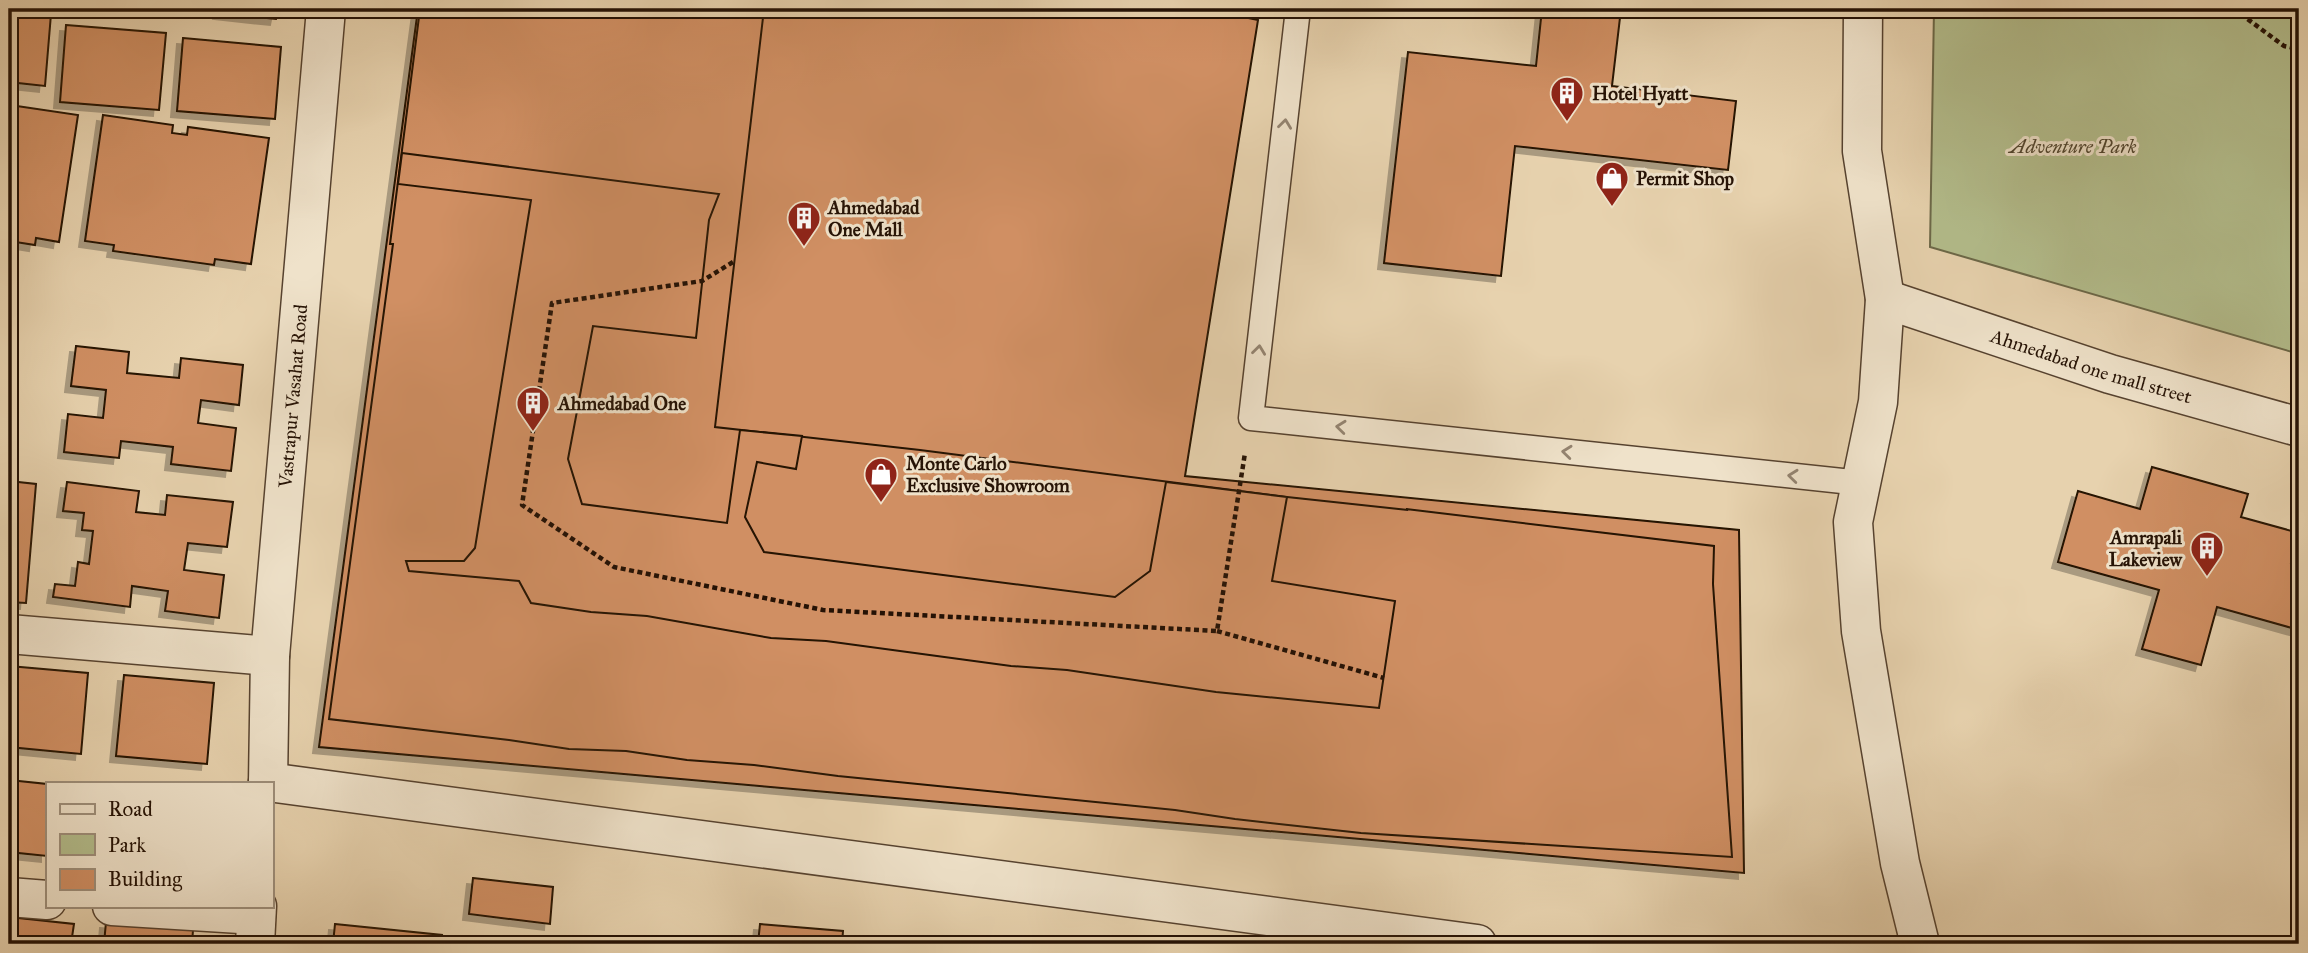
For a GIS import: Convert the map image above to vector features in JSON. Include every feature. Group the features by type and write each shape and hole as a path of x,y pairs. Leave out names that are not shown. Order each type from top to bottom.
{"street":[{"name":"Vastrapur Vasahat Road","path":"268,782 270,656 326,9"},
{"path":"1863,9 1862,151 1885,299 1878,402 1853,522 1861,631 1900,863 1920,944"},
{"name":"Ahmedabad one mall street","path":"1885,299 2110,374 2299,427"},
{"path":"9,634 270,656"},
{"path":"273,784 1477,944"},
{"path":"9,897 46,900"},
{"path":"130,908 256,922"}],"lane":[{"path":"1298,9 1251,418 1861,483"}],"path":[{"path":"2234,9 2284,47 2299,49"},
{"path":"733,262 702,281 552,303 522,505 614,567 823,610 1217,631 1384,678"},
{"path":"1217,631 1251,418"}],"green space":[{"name":"Adventure Park","path":"1934,9 2299,9 2299,354 1930,247"}],"building":[{"path":"220,9 278,9 276,19 219,13"},
{"name":"Ahmedabad One Mall","path":"418,9 1205,9 1258,20 1185,476 1739,530 1744,873 319,747"},
{"name":"Ahmedabad One Mall","path":"420,9 764,9 715,427 1714,546 1713,584 1732,857 1361,833 1175,810 687,760 626,751 569,749 329,719 393,244 390,244"},
{"name":"Hotel Hyatt","path":"1542,9 1621,9 1612,86 1736,101 1728,170 1515,146 1501,276 1384,263 1408,52 1536,66"},
{"path":"9,10 51,14 45,86 9,82"},
{"path":"66,25 166,33 159,110 60,102"},
{"path":"183,38 281,47 275,119 177,111"},
{"path":"10,105 78,115 59,242 36,238 35,245 9,241"},
{"path":"103,115 173,125 172,133 187,135 188,127 269,138 251,264 215,259 214,265 113,251 114,245 85,241"},
{"name":"Ahmedabad One","path":"402,153 719,194 709,220 696,338 593,326 568,459 582,504 727,523 740,430 802,436 796,469 757,462 745,517 764,552 1115,597 1150,571 1166,482 1287,497 1272,581 1395,601 1379,708 1216,692 1067,670 1011,666 826,641 771,638 647,616 591,612 531,603 519,581 409,571 406,561 464,561 475,548 531,200 398,184"},
{"path":"76,346 129,352 127,373 179,378 181,358 243,365 239,405 201,400 198,423 236,428 231,471 171,464 173,447 121,441 119,458 64,452 68,414 103,418 106,390 71,386"},
{"name":"Amrapali Lakeview","path":"2152,467 2248,494 2241,517 2299,533 2291,563 2299,566 2299,630 2217,607 2201,665 2142,649 2159,590 2058,562 2078,491 2140,509"},
{"path":"9,481 36,484 26,603 9,602"},
{"path":"67,482 139,491 136,512 165,515 167,495 233,502 227,547 188,543 184,570 224,575 219,618 165,611 168,591 132,586 130,607 53,597 55,584 75,586 78,562 89,564 93,531 82,530 84,513 63,511"},
{"path":"9,666 88,673 81,754 9,747"},
{"path":"124,675 214,683 207,764 116,756"},
{"path":"9,780 46,784 46,856 9,852"},
{"path":"473,878 553,887 550,924 469,914"},
{"path":"9,917 74,924 71,944 9,944"},
{"path":"106,922 193,930 192,944 104,944"},
{"path":"335,924 442,935 441,944 333,944"},
{"path":"760,924 843,931 842,944 758,944"}],"place":[{"name":"Hotel Hyatt","path":"1567,123"},
{"name":"Permit Shop","path":"1612,208"},
{"name":"Ahmedabad One Mall","path":"804,248"},
{"name":"Ahmedabad One","path":"533,433"},
{"name":"Monte Carlo Exclusive Showroom","path":"881,504"},
{"name":"Amrapali Lakeview","path":"2207,578"}]}
